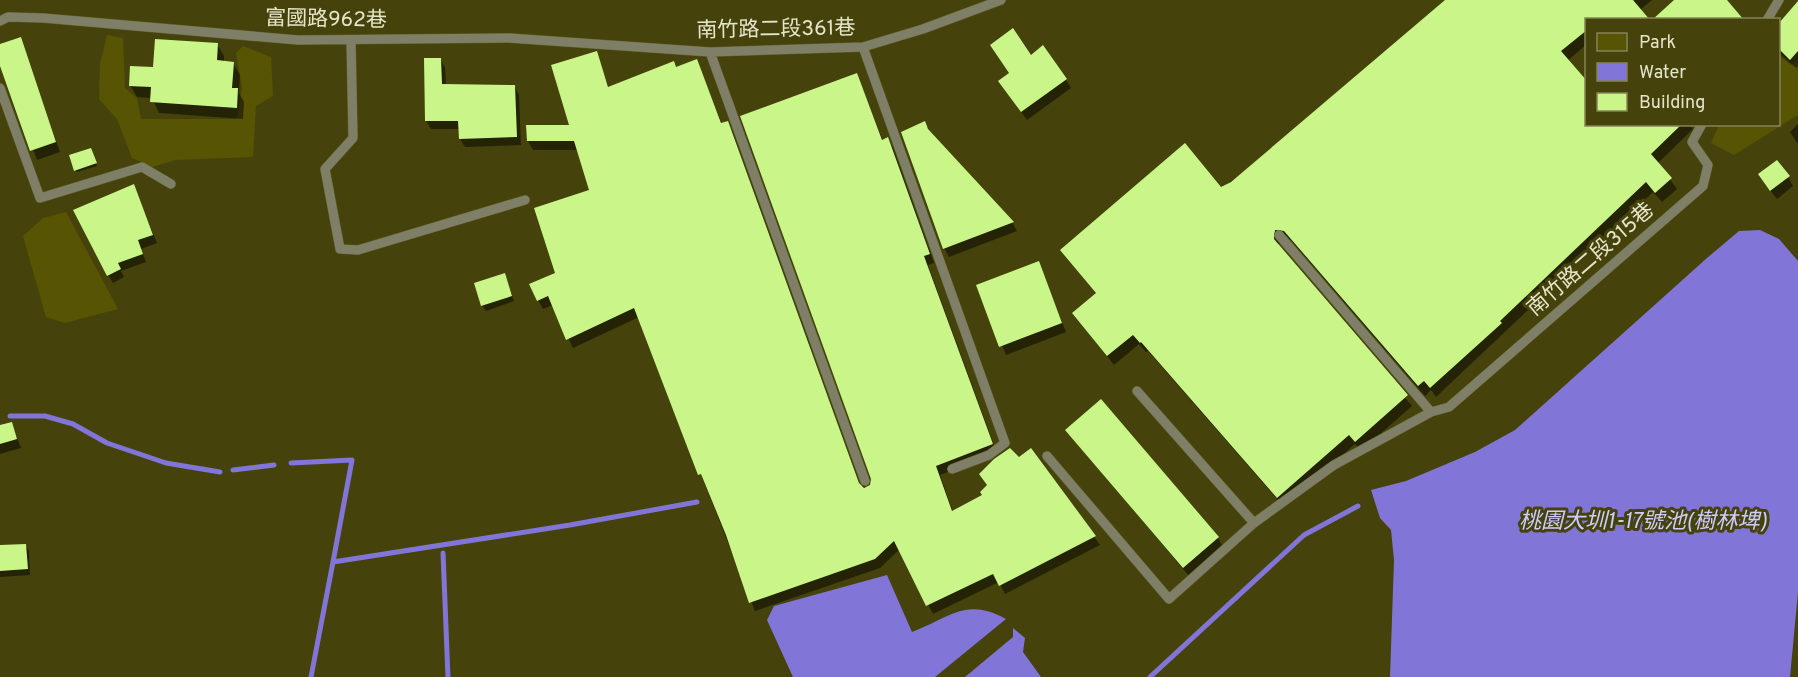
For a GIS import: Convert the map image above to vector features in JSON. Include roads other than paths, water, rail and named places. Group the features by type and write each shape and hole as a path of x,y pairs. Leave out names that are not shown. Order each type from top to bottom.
{"lane":[{"name":"南竹路二段361巷","path":"544,41 710,52 863,46 923,29 1001,0"},
{"path":"1768,18 1779,0"},
{"name":"富國路962巷","path":"0,21 9,16 43,18 298,40 509,38 544,41"},
{"path":"351,40 353,138 325,169 339,249 358,250 525,200"},
{"path":"863,46 1005,443 989,455 952,469"},
{"path":"710,52 865,481"},
{"path":"0,88 40,198 142,167 171,184"},
{"name":"南竹路二段315巷","path":"1431,412 1449,407 1703,186 1708,165 1692,142 1701,126"},
{"path":"1047,456 1169,599 1254,523 1334,465 1431,412 1279,235"},
{"path":"1137,391 1254,523"}],"water":[{"name":"桃園大圳1-17號池(樹林埤)","path":"1760,230 1779,239 1798,261 1798,592 1790,677 1390,677 1394,560 1391,530 1380,518 1371,490 1406,481 1475,452 1515,430 1739,231"},
{"path":"887,575 912,632 948,615 969,609 992,613 1006,619 935,677 793,677 767,620 774,606"},
{"path":"1013,628 1025,638 1023,652 1041,677 965,677 1013,637"}],"waterway":[{"path":"10,416 45,416 73,424 107,443 166,463 220,472"},
{"path":"291,463 352,460 333,562"},
{"path":"233,470 274,465"},
{"path":"311,677 333,562 570,525 697,502"},
{"path":"1150,677 1304,535 1358,506"},
{"path":"443,553 448,677"}]}
